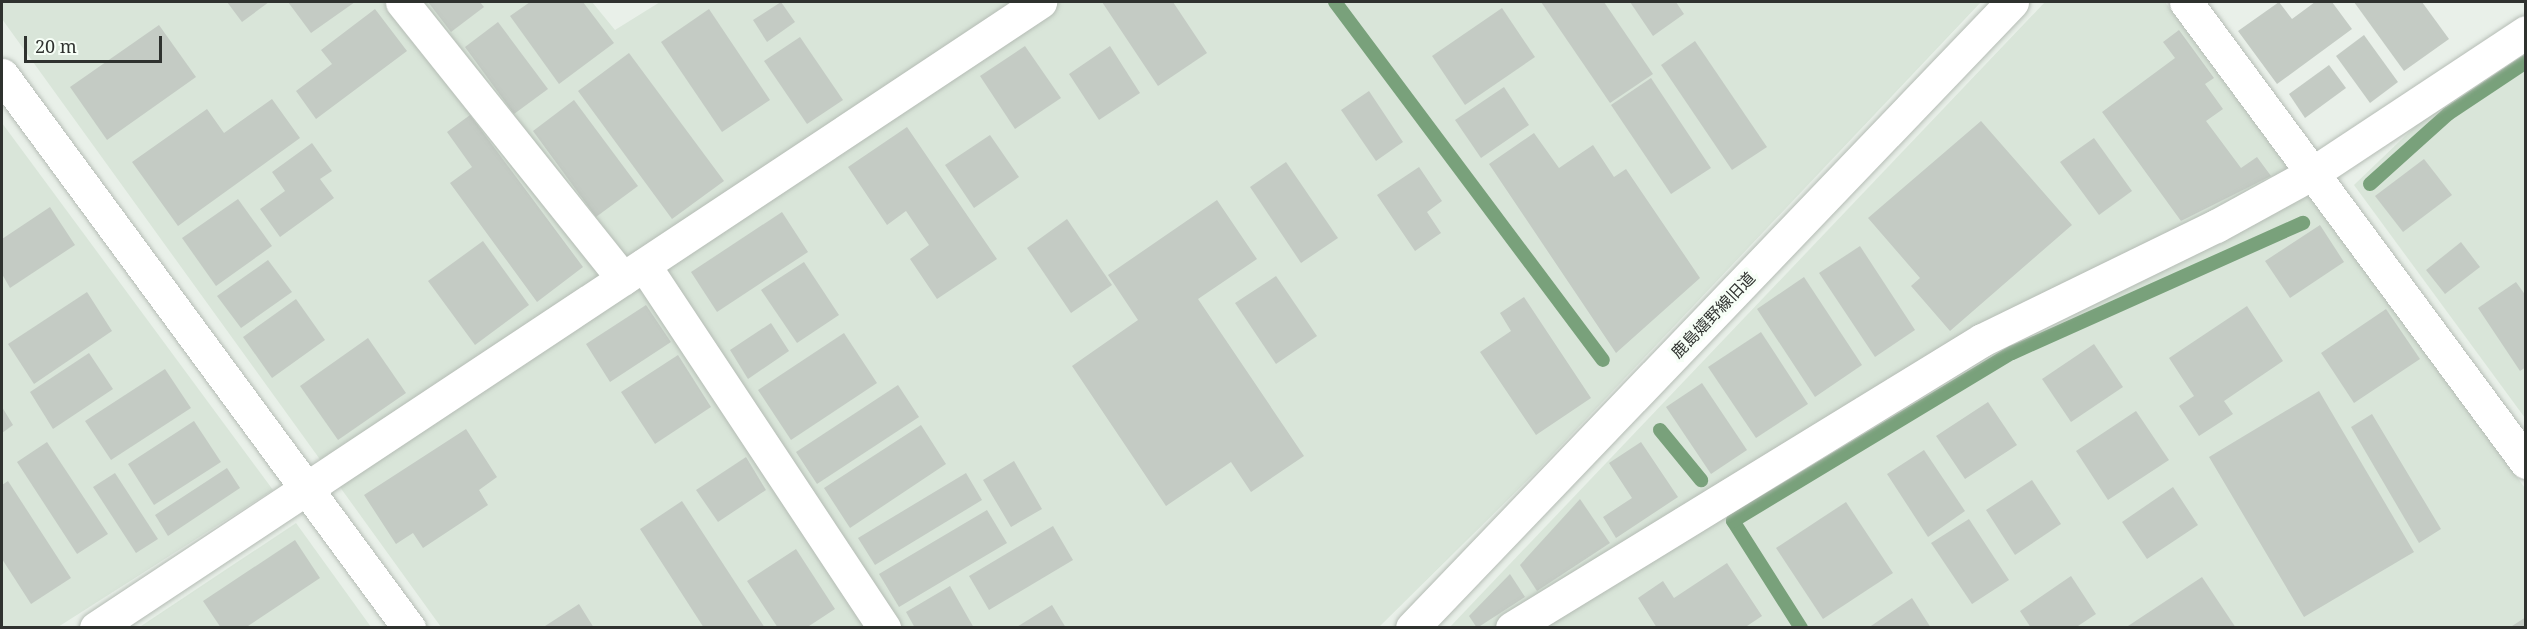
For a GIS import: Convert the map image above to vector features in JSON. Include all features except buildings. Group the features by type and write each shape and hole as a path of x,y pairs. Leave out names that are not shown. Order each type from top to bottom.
{"street":[{"path":"402,2 633,272 884,627"},
{"path":"96,627 309,490 1040,2"},
{"name":"鹿島嬉野線旧道","path":"1412,627 2012,2"},
{"path":"2186,2 2526,462"},
{"path":"1512,627 1982,340 2216,226 2313,173 2526,32"},
{"path":"2,75 409,627"}],"shaded area":[{"path":"2,2 592,2 615,30 660,2 1981,2 1537,471 1378,628 441,627 2,19"},
{"path":"2045,2 2165,2 2525,488 2525,627 1449,628"},
{"path":"2525,50 2525,418 2354,185 2427,115"},
{"path":"2,123 273,490 58,627 2,627"},
{"path":"296,523 371,627 138,628"}],"waterway":[{"path":"1335,2 1603,360"},
{"path":"2370,184 2448,114 2526,62"},
{"path":"1801,628 1733,521 2012,353 2303,223"},
{"path":"1660,430 1701,480"}]}
